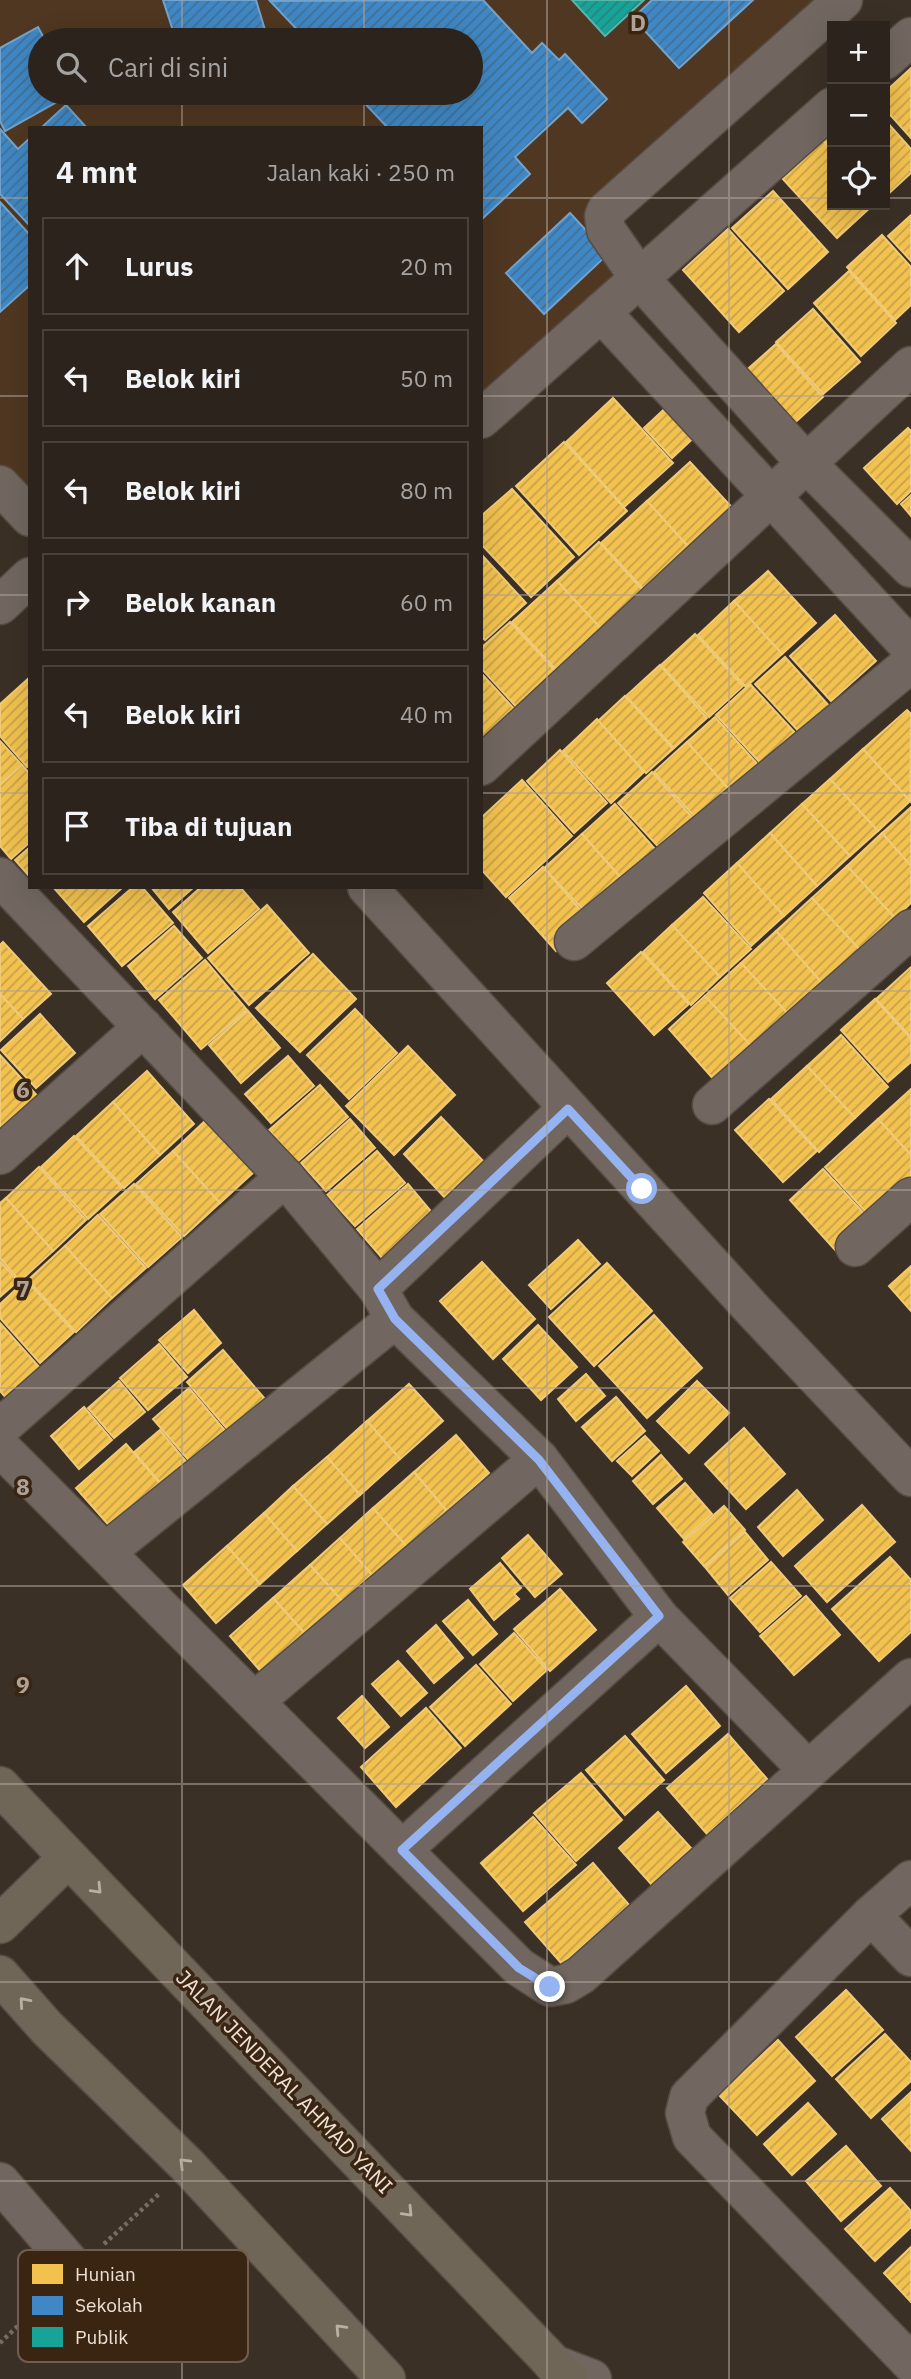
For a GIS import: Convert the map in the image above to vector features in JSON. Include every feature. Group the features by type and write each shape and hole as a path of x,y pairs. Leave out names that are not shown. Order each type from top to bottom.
{"highway":[{"name":"JALAN JENDERAL AHMAD YANI","path":"0,1786 560,2371"},
{"path":"0,1924 68,1858"},
{"path":"0,1975 47,2028 188,2166 376,2375"}],"street":[{"path":"843,0 606,211 604,216 606,230 640,279 806,463 911,568"},
{"path":"890,56 911,37"},
{"path":"483,417 827,111"},
{"path":"601,312 911,648"},
{"path":"483,764 911,366"},
{"path":"0,485 28,515"},
{"path":"0,605 28,580"},
{"path":"574,941 911,663"},
{"path":"369,889 568,1109 911,1477"},
{"path":"6,895 143,1027 285,1177 386,1304 539,1460 659,1616 808,1770"},
{"path":"712,1105 911,929"},
{"path":"0,1155 143,1027"},
{"path":"107,1551 386,1304 568,1109"},
{"path":"0,1429 285,1177"},
{"path":"855,1247 911,1197"},
{"path":"0,1447 107,1551 519,1968 550,1987 566,1984 581,1975 911,1678"},
{"path":"255,1702 539,1460"},
{"path":"402,1850 659,1616"},
{"path":"911,1880 689,2097 685,2113 692,2137 911,2363"},
{"path":"872,1916 911,1957"},
{"path":"0,2182 59,2250"},
{"path":"560,2371 592,2379"}],"shaded area":[{"path":"0,0 828,0 601,212 640,279 483,417 483,126 28,126 28,515 0,485"}],"building: Hunian":[{"path":"911,68 911,138 890,115 890,87"},
{"path":"890,126 911,149 911,173 890,192"},
{"path":"823,141 827,145 827,210 868,210 837,238 782,178"},
{"path":"773,191 828,252 788,289 732,228"},
{"path":"911,215 911,261 888,236"},
{"path":"728,229 784,291 739,332 683,270"},
{"path":"882,235 911,267 911,305 895,320 847,267"},
{"path":"849,271 896,323 861,356 814,303"},
{"path":"813,309 860,362 823,394 776,342"},
{"path":"776,344 823,397 789,428 742,374"},
{"path":"613,398 673,463 624,507 566,442"},
{"path":"673,401 701,431 672,458 644,428"},
{"path":"908,428 911,431 911,491 897,504 864,468"},
{"path":"564,442 627,511 579,555 516,486"},
{"path":"690,462 738,514 694,553 647,501"},
{"path":"512,489 574,557 531,597 483,546 483,514"},
{"path":"911,495 911,516 901,504"},
{"path":"647,501 694,553 649,595 601,543"},
{"path":"599,542 647,595 605,633 557,581"},
{"path":"483,556 526,603 485,640 483,638"},
{"path":"768,571 816,623 782,654 734,601"},
{"path":"557,581 605,633 560,674 512,622"},
{"path":"734,601 782,654 746,687 698,635"},
{"path":"835,615 876,661 831,701 790,656"},
{"path":"510,622 558,674 519,710 483,670 483,646"},
{"path":"695,634 743,686 709,717 661,665"},
{"path":"785,657 831,708 802,735 755,684"},
{"path":"660,665 707,718 674,748 626,696"},
{"path":"483,675 519,714 483,745"},
{"path":"28,679 27,767 0,736 0,704"},
{"path":"750,684 798,736 764,767 716,715"},
{"path":"625,696 673,749 646,773 598,721"},
{"path":"907,710 911,714 910,801 863,749"},
{"path":"715,717 762,769 734,795 687,742"},
{"path":"597,719 644,772 611,803 563,751"},
{"path":"0,741 22,765 0,785"},
{"path":"687,742 734,795 702,825 654,772"},
{"path":"863,749 910,801 878,831 830,779"},
{"path":"560,750 607,803 574,833 527,781"},
{"path":"22,765 28,772 28,844 11,859 0,846 0,785"},
{"path":"652,772 699,825 666,855 618,803"},
{"path":"830,779 878,831 850,856 802,804"},
{"path":"522,780 572,836 506,897 483,871 483,816"},
{"path":"615,804 662,857 629,887 582,834"},
{"path":"802,804 850,856 817,886 770,833"},
{"path":"911,807 911,866 882,833"},
{"path":"770,833 817,886 784,916 737,863"},
{"path":"882,833 911,866 911,903 895,918 847,866"},
{"path":"582,834 629,887 593,920 544,868"},
{"path":"28,849 28,875 15,860"},
{"path":"737,863 784,916 751,946 704,893"},
{"path":"847,866 895,918 860,950 812,898"},
{"path":"543,867 590,921 556,951 509,898"},
{"path":"55,889 121,889 84,922"},
{"path":"131,889 144,889 173,923 122,966 88,926"},
{"path":"153,889 192,889 169,909"},
{"path":"199,889 242,889 259,909 208,953 173,912"},
{"path":"703,897 751,949 720,977 672,925"},
{"path":"812,898 860,950 823,984 776,931"},
{"path":"267,905 309,953 249,1005 208,958"},
{"path":"672,925 720,977 691,1005 643,952"},
{"path":"174,926 202,958 155,999 128,966"},
{"path":"776,931 823,984 789,1015 741,963"},
{"path":"3,942 51,994 23,1019 0,994 0,945"},
{"path":"641,952 689,1004 654,1035 607,983"},
{"path":"313,954 356,999 300,1052 256,1008"},
{"path":"205,960 247,1010 201,1049 159,1000"},
{"path":"741,963 789,1015 753,1048 705,996"},
{"path":"911,967 911,1037 876,999"},
{"path":"0,994 23,1019 0,1041"},
{"path":"705,996 753,1048 716,1082 669,1029"},
{"path":"875,999 911,1039 911,1062 888,1082 841,1030"},
{"path":"355,1009 397,1053 349,1099 307,1055"},
{"path":"248,1011 280,1048 241,1083 209,1045"},
{"path":"40,1014 75,1053 36,1088 1,1050"},
{"path":"841,1035 888,1087 855,1118 807,1066"},
{"path":"408,1046 455,1095 394,1155 346,1106"},
{"path":"0,1055 41,1100 0,1132"},
{"path":"288,1056 314,1086 271,1123 245,1094"},
{"path":"807,1066 855,1118 819,1152 771,1099"},
{"path":"147,1071 194,1124 160,1155 113,1102"},
{"path":"320,1085 348,1117 297,1162 269,1130"},
{"path":"911,1089 911,1155 878,1119"},
{"path":"769,1099 817,1151 783,1182 735,1130"},
{"path":"113,1102 160,1155 124,1188 76,1136"},
{"path":"441,1117 486,1164 448,1201 404,1154"},
{"path":"350,1119 375,1148 326,1191 301,1163"},
{"path":"878,1119 911,1155 911,1186 873,1220 825,1167"},
{"path":"206,1120 254,1172 220,1203 173,1151"},
{"path":"74,1136 122,1188 88,1219 41,1167"},
{"path":"173,1151 220,1203 184,1236 136,1184"},
{"path":"377,1151 405,1183 355,1226 327,1195"},
{"path":"39,1167 86,1220 53,1251 6,1198"},
{"path":"823,1169 871,1221 837,1252 790,1200"},
{"path":"134,1184 182,1237 148,1267 100,1214"},
{"path":"408,1184 434,1215 383,1259 357,1229"},
{"path":"6,1198 53,1251 20,1281 0,1258 0,1203"},
{"path":"98,1215 146,1268 112,1298 65,1246"},
{"path":"578,1240 600,1264 551,1309 529,1285"},
{"path":"65,1246 112,1298 76,1332 28,1280"},
{"path":"0,1261 18,1281 0,1297"},
{"path":"482,1262 535,1319 493,1359 440,1301"},
{"path":"607,1263 652,1311 594,1366 549,1317"},
{"path":"911,1266 911,1311 889,1286"},
{"path":"26,1280 74,1332 40,1363 0,1318 0,1304"},
{"path":"194,1310 221,1343 188,1373 159,1340"},
{"path":"654,1315 702,1368 647,1418 599,1366"},
{"path":"0,1323 40,1368 7,1399 0,1391"},
{"path":"538,1325 577,1367 541,1400 503,1359"},
{"path":"159,1344 187,1377 148,1410 120,1378"},
{"path":"223,1350 265,1399 229,1431 187,1382"},
{"path":"586,1374 605,1396 576,1421 558,1399"},
{"path":"119,1381 145,1412 114,1438 88,1408"},
{"path":"697,1381 729,1413 689,1453 657,1421"},
{"path":"409,1384 443,1421 400,1459 367,1421"},
{"path":"189,1388 227,1433 192,1464 153,1419"},
{"path":"616,1397 645,1431 612,1461 582,1427"},
{"path":"84,1407 112,1440 79,1469 51,1436"},
{"path":"367,1421 400,1459 360,1495 327,1457"},
{"path":"744,1428 785,1474 746,1509 705,1464"},
{"path":"160,1430 188,1464 163,1486 134,1452"},
{"path":"456,1435 489,1473 447,1511 414,1472"},
{"path":"645,1436 659,1451 632,1476 617,1461"},
{"path":"126,1444 163,1487 113,1530 76,1488"},
{"path":"661,1455 682,1479 653,1504 633,1481"},
{"path":"327,1457 360,1495 327,1524 293,1486"},
{"path":"414,1472 447,1511 407,1547 373,1508"},
{"path":"685,1483 712,1514 684,1539 657,1508"},
{"path":"293,1486 327,1524 297,1551 264,1513"},
{"path":"797,1490 823,1520 783,1556 758,1527"},
{"path":"862,1505 895,1542 827,1602 795,1566"},
{"path":"724,1506 745,1530 704,1566 683,1542"},
{"path":"373,1508 407,1547 373,1576 340,1538"},
{"path":"264,1513 297,1551 260,1584 227,1546"},
{"path":"745,1532 768,1560 728,1595 705,1567"},
{"path":"528,1535 562,1574 535,1597 502,1558"},
{"path":"340,1538 373,1576 344,1603 310,1565"},
{"path":"227,1546 260,1584 216,1623 183,1585"},
{"path":"890,1557 911,1580 911,1632 879,1661 832,1609"},
{"path":"771,1562 801,1596 760,1632 730,1598"},
{"path":"500,1563 521,1588 514,1594 519,1599 494,1620 470,1589"},
{"path":"310,1565 344,1603 307,1636 273,1598"},
{"path":"560,1589 596,1630 550,1671 514,1629"},
{"path":"806,1596 840,1635 794,1675 760,1636"},
{"path":"273,1598 307,1636 263,1674 230,1636"},
{"path":"468,1600 497,1634 473,1655 443,1621"},
{"path":"436,1625 463,1658 434,1683 407,1651"},
{"path":"514,1633 547,1670 513,1701 480,1664"},
{"path":"398,1661 427,1693 401,1716 372,1684"},
{"path":"476,1665 511,1704 465,1746 430,1707"},
{"path":"686,1686 720,1726 666,1773 632,1734"},
{"path":"362,1696 389,1727 365,1748 338,1718"},
{"path":"426,1708 461,1748 396,1807 361,1767"},
{"path":"728,1734 768,1780 707,1834 667,1788"},
{"path":"625,1736 664,1780 625,1815 586,1770"},
{"path":"581,1773 622,1820 576,1861 534,1813"},
{"path":"658,1812 691,1848 652,1885 619,1848"},
{"path":"533,1817 576,1865 523,1911 481,1863"},
{"path":"593,1863 629,1905 562,1964 525,1922"},
{"path":"846,1990 883,2030 832,2076 796,2037"},
{"path":"885,2034 911,2062 911,2081 871,2118 836,2079"},
{"path":"778,2040 815,2081 757,2135 719,2095"},
{"path":"911,2092 911,2151 882,2119"},
{"path":"808,2103 836,2134 792,2175 764,2144"},
{"path":"846,2146 881,2186 841,2221 806,2181"},
{"path":"890,2188 911,2211 911,2227 875,2261 845,2229"},
{"path":"911,2247 911,2302 884,2273"}],"building: Sekolah":[{"path":"163,0 256,0 264,28 172,28"},
{"path":"483,0 532,53 542,43 559,60 565,54 607,99 582,123 568,108 515,157 530,174 483,218 483,126 386,126 366,105 483,105 483,28 296,28 270,1"},
{"path":"652,0 753,0 679,68 633,18"},
{"path":"28,33 28,105 52,105 5,131 0,121 0,48"},
{"path":"66,105 85,126 43,126"},
{"path":"0,129 18,149 28,140 28,224 0,194"},
{"path":"0,202 28,233 28,287 0,312"},
{"path":"570,213 608,254 544,314 506,273"}],"building: Publik":[{"path":"572,0 644,0 605,36"}],"route":[{"path":"550,1987 519,1968 402,1850 659,1616 539,1460 395,1319 378,1289 568,1109 642,1189"}]}
